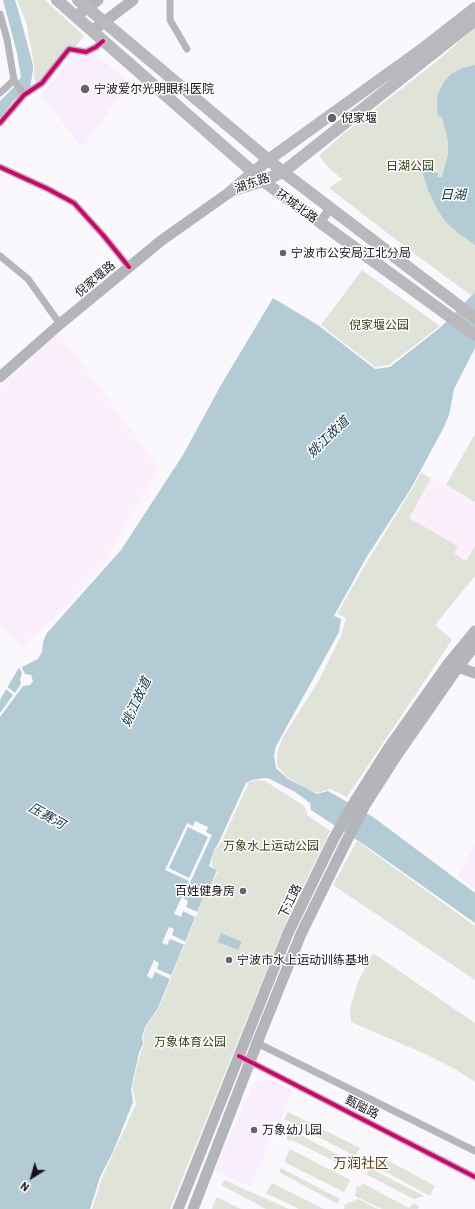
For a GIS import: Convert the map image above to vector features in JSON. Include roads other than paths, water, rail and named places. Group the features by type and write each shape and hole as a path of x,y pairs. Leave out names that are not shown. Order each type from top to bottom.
{"main road":[{"name":"环城北路","path":"57,0 253,173 475,335"},
{"path":"76,16 83,4 98,0"},
{"path":"92,31 133,0"},
{"name":"环城北路","path":"83,4 268,160 330,209 475,318"},
{"name":"湖东路","path":"230,192 268,160 425,47 475,8"},
{"name":"湖东路","path":"230,192 263,181 283,172 475,20"},
{"name":"倪家堰路","path":"0,377 60,324 162,240 230,192"},
{"name":"下江路","path":"467,654 475,630"},
{"name":"下江路","path":"178,1209 288,934 334,840 355,801 388,749 453,665 467,654 475,645"},
{"path":"453,665 475,673"},
{"name":"下江路","path":"193,1209 301,934 363,809 453,665"}],"street":[{"path":"170,0 170,20 187,49"},
{"path":"0,14 7,39 14,81 24,95"},
{"path":"0,123 24,95 42,82 69,49 86,52 96,48 103,40"},
{"path":"0,93 14,81"},
{"path":"0,167 48,189 74,203 129,267"},
{"path":"320,222 330,209"},
{"path":"0,256 28,279 60,324"},
{"name":"甄隘路","path":"246,1038 475,1151"},
{"name":"甄隘路","path":"239,1056 475,1177"}],"water":[{"path":"3,0 15,0 33,65 33,70 30,88 14,100 0,118 0,101 21,77 17,53"},
{"name":"日湖","path":"475,65 475,245 447,223 438,211 428,190 422,171 438,173 438,177 442,177 448,155 448,141 442,117 438,116 438,94 444,82 450,75 462,68"},
{"path":"475,292 475,348 454,389 449,415 444,427 410,490 366,558 334,616 341,619 339,632 276,746 274,755 276,768 288,779 317,794 328,791 373,817 475,893 475,923 369,848 311,810 310,803 295,792 270,779 265,778 252,780 246,783 214,850 209,866 217,870 209,889 207,888 158,1008 145,1027 142,1037 143,1044 139,1053 131,1089 133,1102 113,1152 100,1177 90,1209 0,1209 0,700 18,669 38,659 42,652 43,642 47,633 121,550 183,455 221,385 273,298 318,325 375,369 390,367 441,327"},
{"path":"221,933 242,942 238,950 218,942"}],"place":[{"name":"宁波爱尔光明眼科医院","path":"85,89"},
{"name":"倪家堰","path":"332,118"},
{"name":"宁波市公安局江北分局","path":"283,253"},
{"name":"百姓健身房","path":"243,891"},
{"name":"宁波市水上运动训练基地","path":"229,960"},
{"name":"万象幼儿园","path":"254,1130"}],"district":[{"name":"万润社区","path":"361,1163"}],"park label":[{"name":"日湖公园","path":"410,166"},
{"name":"倪家堰公园","path":"379,325"},
{"name":"万象水上运动公园","path":"271,846"},
{"name":"万象体育公园","path":"190,1042"}],"water label":[{"name":"姚江故道","path":"328,437"},
{"name":"姚江故道","path":"136,702"},
{"name":"压赛河","path":"47,816"}]}
